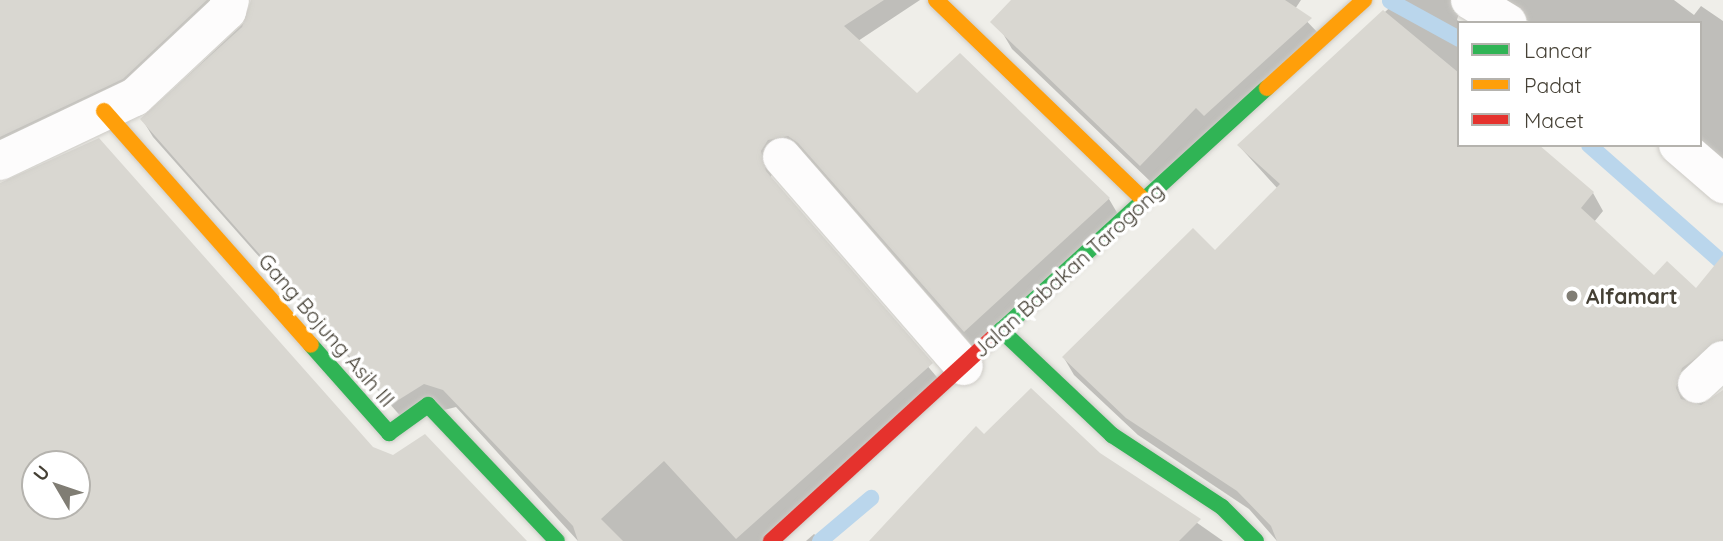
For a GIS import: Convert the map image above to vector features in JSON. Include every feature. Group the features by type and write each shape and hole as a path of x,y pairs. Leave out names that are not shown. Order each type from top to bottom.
{"street":[{"path":"0,161 135,97 227,11 230,0"},
{"path":"936,0 1144,200"},
{"name":"Jalan Babakan Tarogong","path":"771,541 1364,0"},
{"path":"1470,0 1505,21"},
{"name":"Gang Bojung Asih III","path":"104,111 389,433 428,405 557,541"},
{"path":"1680,147 1723,184"},
{"path":"782,157 964,366"},
{"path":"1001,330 1112,435 1222,507 1256,541"}],"building":[{"path":"0,0 207,0 123,79 0,137"},
{"path":"251,0 884,0 844,26 917,93 960,53 1110,198 964,332 798,143 788,136 768,140 761,151 766,171 933,363 736,539 664,461 601,519 623,541 578,541 573,526 443,390 424,384 392,404 140,119 242,27"},
{"path":"1011,0 1285,0 1312,18 1204,116 1196,108 1140,166 990,22"},
{"path":"1383,10 1457,71 1457,147 1541,147 1594,192 1581,208 1654,275 1667,261 1696,288 1723,255 1723,339 1682,368 1676,388 1681,399 1701,405 1723,390 1723,541 1277,541 1271,526 1237,491 1126,418 1062,357 1193,228 1215,250 1280,184 1237,145"},
{"path":"99,138 373,447 393,455 425,434 527,541 0,541 0,183"},
{"path":"1031,388 1100,453 1201,519 1179,541 869,541 976,426 984,434"}],"waterway":[{"path":"1390,1 1457,38"},
{"path":"1591,147 1723,263"},
{"path":"820,541 871,498"}],"traffic: fast":[{"path":"994,337 1267,88"},
{"path":"1001,330 1112,435 1222,507 1256,541"},
{"path":"311,345 389,433 428,405 557,541"}],"traffic: slow":[{"path":"936,0 1144,200"},
{"path":"1267,88 1364,0"},
{"path":"104,111 311,345"}],"traffic: jam":[{"path":"771,541 994,337"}],"place":[{"name":"Alfamart","path":"1572,296"}]}
